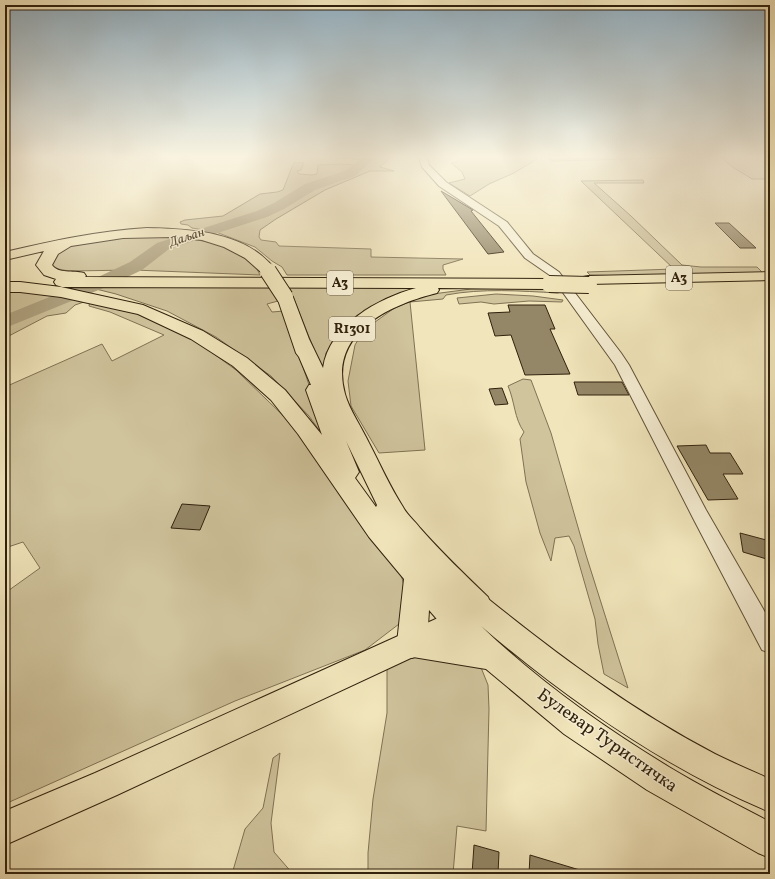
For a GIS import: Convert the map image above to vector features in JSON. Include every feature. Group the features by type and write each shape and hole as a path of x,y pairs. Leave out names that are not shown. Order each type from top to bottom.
{"highway":[{"name":"R1301","path":"5,256 69,240 145,232 178,233 221,241 247,252 268,270 285,297 344,467 387,524 418,576 468,614"},
{"name":"R1301","path":"97,236 70,242 56,248 46,258 44,265 48,272 90,283 197,335 240,362 278,395 387,524 428,556 468,614"},
{"name":"A3","path":"5,278 90,283"},
{"name":"A3","path":"5,282 90,283 132,279 249,278 549,284"},
{"name":"A3","path":"132,279 549,284"},
{"name":"R1301","path":"5,287 20,286 61,292 90,283"},
{"name":"R1301","path":"387,524 335,396 332,382 336,353 351,330 368,315 389,303 420,292 475,286 588,283"},
{"path":"412,643 418,576"}],"main road":[{"name":"A3","path":"588,283 770,276"},
{"name":"A3","path":"588,283 770,283"},
{"path":"5,828 412,643 468,614"},
{"name":"Булевар Туристичка","path":"468,614 492,656 575,723 652,775 770,841"},
{"name":"Булевар Туристичка","path":"468,614 519,642 575,684 630,720 704,764 770,796"},
{"path":"412,643 492,656"}],"street":[{"path":"463,198 502,224 514,236 526,253 555,274 570,296 610,347 622,365 700,515 770,642"}],"shaded area":[{"path":"253,198 311,198 260,230 259,237 261,240 276,242 279,246 371,249 371,257 463,259 443,265 446,275 287,275 282,267 255,247 216,232 192,228 188,225 181,224 180,222 185,220 223,216"},
{"path":"599,198 611,198 682,265 701,267 757,267 763,273 627,276 590,275 587,272 674,269"},
{"path":"173,236 194,239 227,247 246,257 254,264 260,275 134,270 69,271 58,269 52,265 51,258 63,247 98,239"},
{"path":"76,284 267,284 278,301 267,304 272,312 284,311 329,444 309,416 271,376 216,337 167,311 116,294"},
{"path":"288,284 434,285 392,296 364,310 336,337 326,353 323,372"},
{"path":"560,287 561,291 558,293 530,291 474,291 446,295 443,299 410,302 425,450 379,453 351,406 348,381 355,345 364,330 393,309 425,295 471,289"},
{"path":"5,288 57,293 89,300 75,305 66,313 47,316 5,338"},
{"path":"496,294 533,296 563,300 562,302 529,301 494,304 481,302 459,304 457,298"},
{"path":"90,301 122,308 159,321 196,341 236,370 296,428 336,484 399,567 406,593 403,615 399,624 365,650 235,701 5,804 5,593 40,568 23,542 5,548 5,387 102,344 112,361 164,335 110,312 89,306"},
{"path":"523,379 531,380 551,433 586,555 628,688 604,674 595,619 574,546 569,536 555,538 551,561 540,533 526,482 520,439 524,432 516,416 508,386"},
{"path":"415,650 478,660 488,685 489,709 486,831 457,826 453,874 368,874 368,853 373,799 387,713 387,665"},
{"path":"280,753 271,823 274,852 293,874 232,874 245,829 263,808 273,758"}],"building":[{"path":"446,198 453,198 473,210 471,211 504,252 488,254"},
{"path":"715,223 729,223 756,248 740,248"},
{"path":"508,305 545,305 555,329 550,329 570,374 525,375 511,335 495,336 488,313 510,312"},
{"path":"574,382 622,382 629,395 578,395"},
{"path":"502,388 508,404 495,405 489,389"},
{"path":"706,445 710,453 730,453 743,474 723,474 738,499 708,500 677,446"},
{"path":"182,504 210,506 200,530 171,528"},
{"path":"740,533 770,541 770,560 743,552"},
{"path":"474,845 499,852 498,874 472,874"},
{"path":"530,855 583,871 582,874 529,874"}],"waterway":[{"name":"Даљан","path":"5,322 100,283 136,266 163,246 262,214 292,198"}]}
